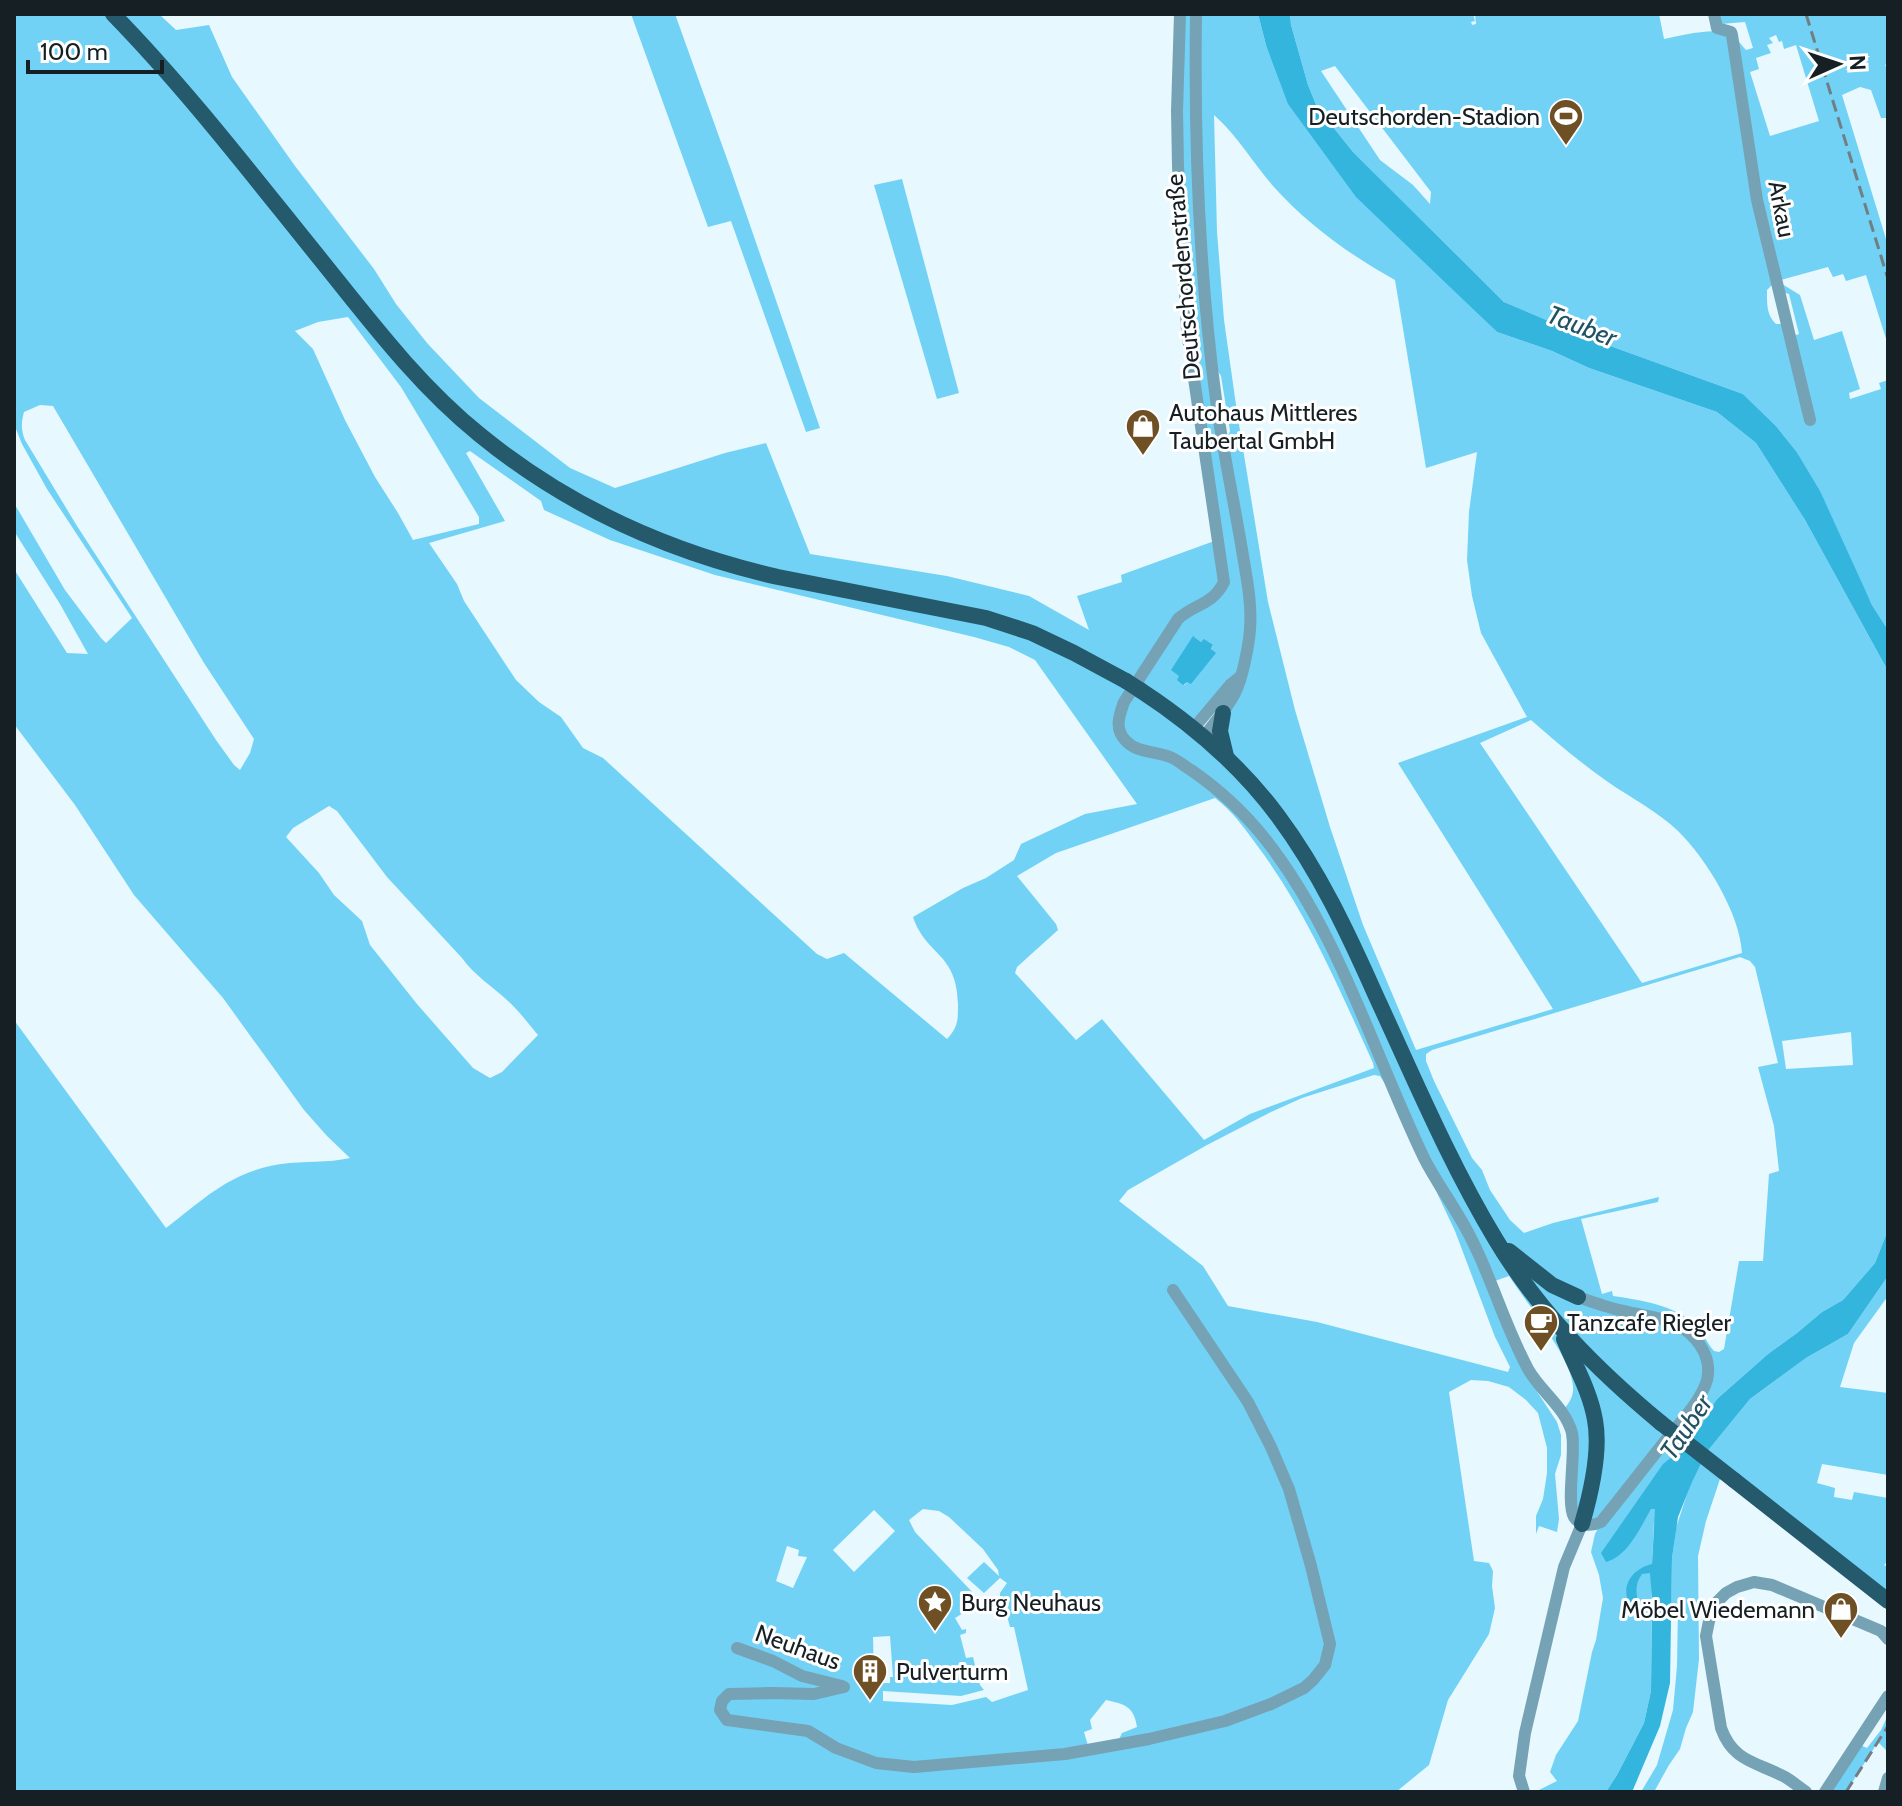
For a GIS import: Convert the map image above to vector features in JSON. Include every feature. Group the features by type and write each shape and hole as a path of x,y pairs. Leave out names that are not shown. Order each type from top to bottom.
{"main road":[{"path":"113,14 213,126 418,377 478,434 514,462 560,492 642,535 680,549 736,567 986,618 1032,633 1126,681 1226,757 1277,815 1321,883 1462,1179 1496,1241 1559,1327 1608,1377 1661,1423 1888,1601"},
{"path":"1223,713 1220,731 1226,757"},
{"path":"1496,1241 1552,1285 1578,1297"},
{"path":"1559,1327 1585,1385 1596,1422 1597,1445 1591,1493 1582,1524"}],"street":[{"path":"1180,14 1178,166 1187,331 1224,582 1219,593 1208,602 1178,619 1124,702 1118,716 1119,732 1126,743 1172,758 1218,789 1257,829 1293,878 1336,958 1426,1161 1473,1241 1530,1372 1568,1422 1573,1449 1571,1480 1574,1517 1582,1524 1594,1526 1601,1522 1687,1414 1701,1393 1708,1371 1700,1345 1682,1327 1578,1297"},
{"name":"Deutschordenstraße","path":"1196,14 1196,165 1203,284 1223,450 1250,607 1250,631 1237,691 1223,713 1198,733"},
{"name":"Arkau","path":"1714,14 1717,28 1732,35 1757,200 1810,420"},
{"path":"1198,733 1230,685 1240,677"},
{"name":"Neuhaus","path":"737,1648 802,1676 844,1687 814,1694 729,1694 722,1701 720,1710 727,1720 808,1731 836,1748 876,1763 914,1767 1065,1754 1149,1739 1225,1721 1304,1688 1325,1665 1330,1644 1289,1489 1248,1402 1173,1290"},
{"path":"1522,1791 1519,1764 1538,1678 1564,1567 1582,1524"},
{"path":"1806,1792 1784,1777 1745,1759 1726,1741 1721,1728 1706,1636 1716,1603 1737,1587 1754,1582 1772,1585 1881,1631 1888,1639"},
{"path":"1825,1792 1888,1696"},
{"path":"1884,1792 1888,1778"}],"shaded area":[{"path":"14,14 159,14 176,30 209,25 232,77 427,343 479,398 570,468 615,488 766,443 810,554 947,576 1029,596 1089,630 1077,596 1122,582 1121,575 1217,540 1187,331 1180,14 1258,14 1266,45 1452,288 1497,332 1717,412 1756,443 1805,520 1888,671 1888,1230 1875,1263 1843,1300 1822,1312 1768,1354 1717,1399 1660,1520 1654,1523 1651,1691 1644,1723 1606,1792 1535,1792 1557,1781 1550,1772 1556,1755 1578,1721 1603,1598 1591,1552 1601,1523 1574,1517 1564,1409 1573,1392 1570,1374 1556,1345 1509,1276 1492,1282 1538,1393 1557,1422 1561,1435 1561,1455 1555,1474 1559,1519 1557,1532 1539,1526 1536,1534 1536,1516 1543,1499 1547,1473 1547,1448 1538,1413 1509,1387 1488,1381 1471,1380 1449,1392 1474,1561 1489,1563 1493,1571 1495,1608 1489,1634 1448,1700 1429,1765 1396,1792 14,1792 14,1020 166,1228 219,1188 247,1173 281,1164 350,1158 304,1110 223,998 134,895 75,805 14,724 14,569 67,653 88,654 14,531 14,503 65,590 106,643 132,618 47,489 14,424","holes":["1214,115 1300,214 1346,250 1395,280 1426,468 1477,452 1469,512 1467,560 1472,596 1481,633 1527,717 1398,763 1553,1009 1416,1050 1363,925 1295,710 1268,602 1224,320 1217,232","348,317 401,387 479,517 479,524 413,540 345,420 313,349 295,331 318,322","1212,361 1221,376 1230,431 1223,449","40,405 53,406 204,663 254,739 240,770 216,740 77,526 25,440 24,412","470,451 541,501 544,510 610,540 715,575 1009,647 1035,660 1137,804 1085,814 1021,844 1014,860 913,917 925,940 947,964 956,987 957,1019 947,1039 844,953 827,959 817,954 603,758 583,748 561,717 516,680 429,543 505,521 466,453","1194,637 1213,646 1211,649 1215,653 1184,685 1179,676","1237,691 1221,739 1193,729","1531,720 1598,775 1670,824 1700,856 1720,888 1735,921 1742,953 1642,983 1480,743","1215,798 1242,825 1291,896 1334,978 1374,1068 1250,1114 1204,1140 1102,1019 1076,1040 1015,973 1017,967 1058,930 1017,876 1056,853","329,806 337,811 387,877 472,970 512,1005 538,1035 502,1072 490,1078 473,1068 370,945 362,921 334,895 319,873 286,837 293,828","1740,957 1750,961 1755,967 1778,1063 1758,1067 1774,1126 1779,1171 1769,1174 1763,1261 1739,1261 1724,1349 1714,1351 1696,1325 1667,1308 1613,1296 1612,1291 1602,1294 1581,1219 1658,1202 1659,1197 1524,1233 1510,1220 1490,1190 1426,1061 1426,1054 1432,1050","1851,1032 1853,1065 1786,1069 1782,1041","1374,1075 1380,1076 1455,1231 1495,1337 1510,1367 1508,1372 1317,1322 1228,1306 1203,1266 1119,1201 1128,1190 1271,1112 1302,1098","923,1509 939,1511 949,1517 983,1549 999,1576 984,1562 967,1578 984,1593 1000,1578 1007,1583 997,1598 1006,1612 1010,1627 1014,1627 1028,1690 992,1702 986,1697 952,1705 883,1701 883,1691 961,1696 984,1690 973,1657 966,1658 960,1635 966,1633 966,1629 962,1630 955,1618 973,1607 977,1597 915,1532 909,1520","874,1510 895,1531 854,1572 833,1550","787,1546 799,1550 798,1556 807,1557 793,1588 776,1581","890,1636 893,1677 890,1677 890,1683 871,1684 870,1680 874,1677 873,1637","1106,1700 1131,1710 1137,1727 1122,1733 1119,1739 1089,1749 1084,1732 1092,1729 1090,1720"]},
{"path":"631,14 675,14 820,428 806,432 731,221 708,227"},
{"path":"1258,14 1290,14 1308,85 1317,107 1353,152 1504,302 1591,339 1743,394 1776,426 1796,451 1820,491 1872,605 1888,630 1888,671 1805,520 1756,443 1717,412 1497,332 1356,197 1288,104"},
{"path":"1290,14 1473,14 1475,21 1471,22 1472,25 1476,24 1475,14 1659,14 1664,39 1698,32 1725,32 1734,36 1746,50 1753,48 1745,22 1721,24 1719,14 1888,14 1888,63 1885,65 1888,71 1888,118 1881,118 1871,90 1860,87 1842,95 1888,239 1888,345 1866,275 1846,281 1843,274 1833,277 1828,267 1777,281 1800,295 1814,340 1842,331 1860,389 1849,393 1850,399 1881,389 1879,383 1888,380 1888,630 1872,605 1796,451 1776,426 1743,394 1591,339 1504,302 1353,152 1317,107","holes":["1776,35 1784,49 1796,45 1819,121 1770,136 1750,72 1759,69 1756,58 1771,53 1767,45 1773,43 1769,38","1335,66 1431,192 1430,204 1413,185 1380,160 1321,71","1775,282 1778,291 1789,294 1799,334 1790,337 1782,324 1776,324 1770,317 1767,290"]},
{"path":"902,179 959,393 937,399 874,185"},
{"path":"1193,636 1213,645 1211,649 1216,653 1191,684 1187,682 1183,685 1177,680 1179,676 1171,670"},
{"path":"1888,1230 1888,1276 1848,1334 1806,1358 1750,1399 1706,1453 1678,1517 1672,1558 1670,1683 1660,1726 1632,1792 1606,1792 1644,1723 1651,1691 1650,1573 1642,1574 1638,1581 1638,1603 1635,1608 1631,1607 1626,1593 1633,1575 1652,1564 1655,1509 1651,1509 1621,1554 1606,1562 1601,1553 1663,1464 1691,1442 1717,1399 1768,1354 1822,1312 1843,1300 1875,1263"},
{"path":"1888,1276 1888,1296 1854,1343 1840,1387 1888,1393 1888,1475 1822,1464 1817,1483 1835,1488 1834,1497 1852,1500 1854,1492 1888,1498 1888,1561 1884,1565 1888,1567 1888,1601 1727,1466 1706,1521 1698,1556 1699,1659 1693,1712 1680,1749 1654,1792 1641,1792 1657,1765 1673,1710 1678,1610 1671,1609 1672,1558 1676,1528 1691,1482 1706,1453 1750,1399 1806,1358 1848,1334"},
{"path":"1888,1715 1888,1752 1878,1742 1846,1792 1825,1792 1858,1744 1867,1748"}],"railway":[{"path":"1806,14 1888,279"},
{"path":"1846,1792 1888,1726"}],"place":[{"name":"Deutschorden-Stadion","path":"1566,147"},
{"name":"Autohaus Mittleres Taubertal GmbH","path":"1143,457"},
{"name":"Tanzcafe Riegler","path":"1541,1353"},
{"name":"Burg Neuhaus","path":"935,1633"},
{"name":"Möbel Wiedemann","path":"1841,1640"},
{"name":"Pulverturm","path":"870,1702"}],"water label":[{"name":"Tauber","path":"1582,326"},
{"name":"Tauber","path":"1686,1427"}]}
